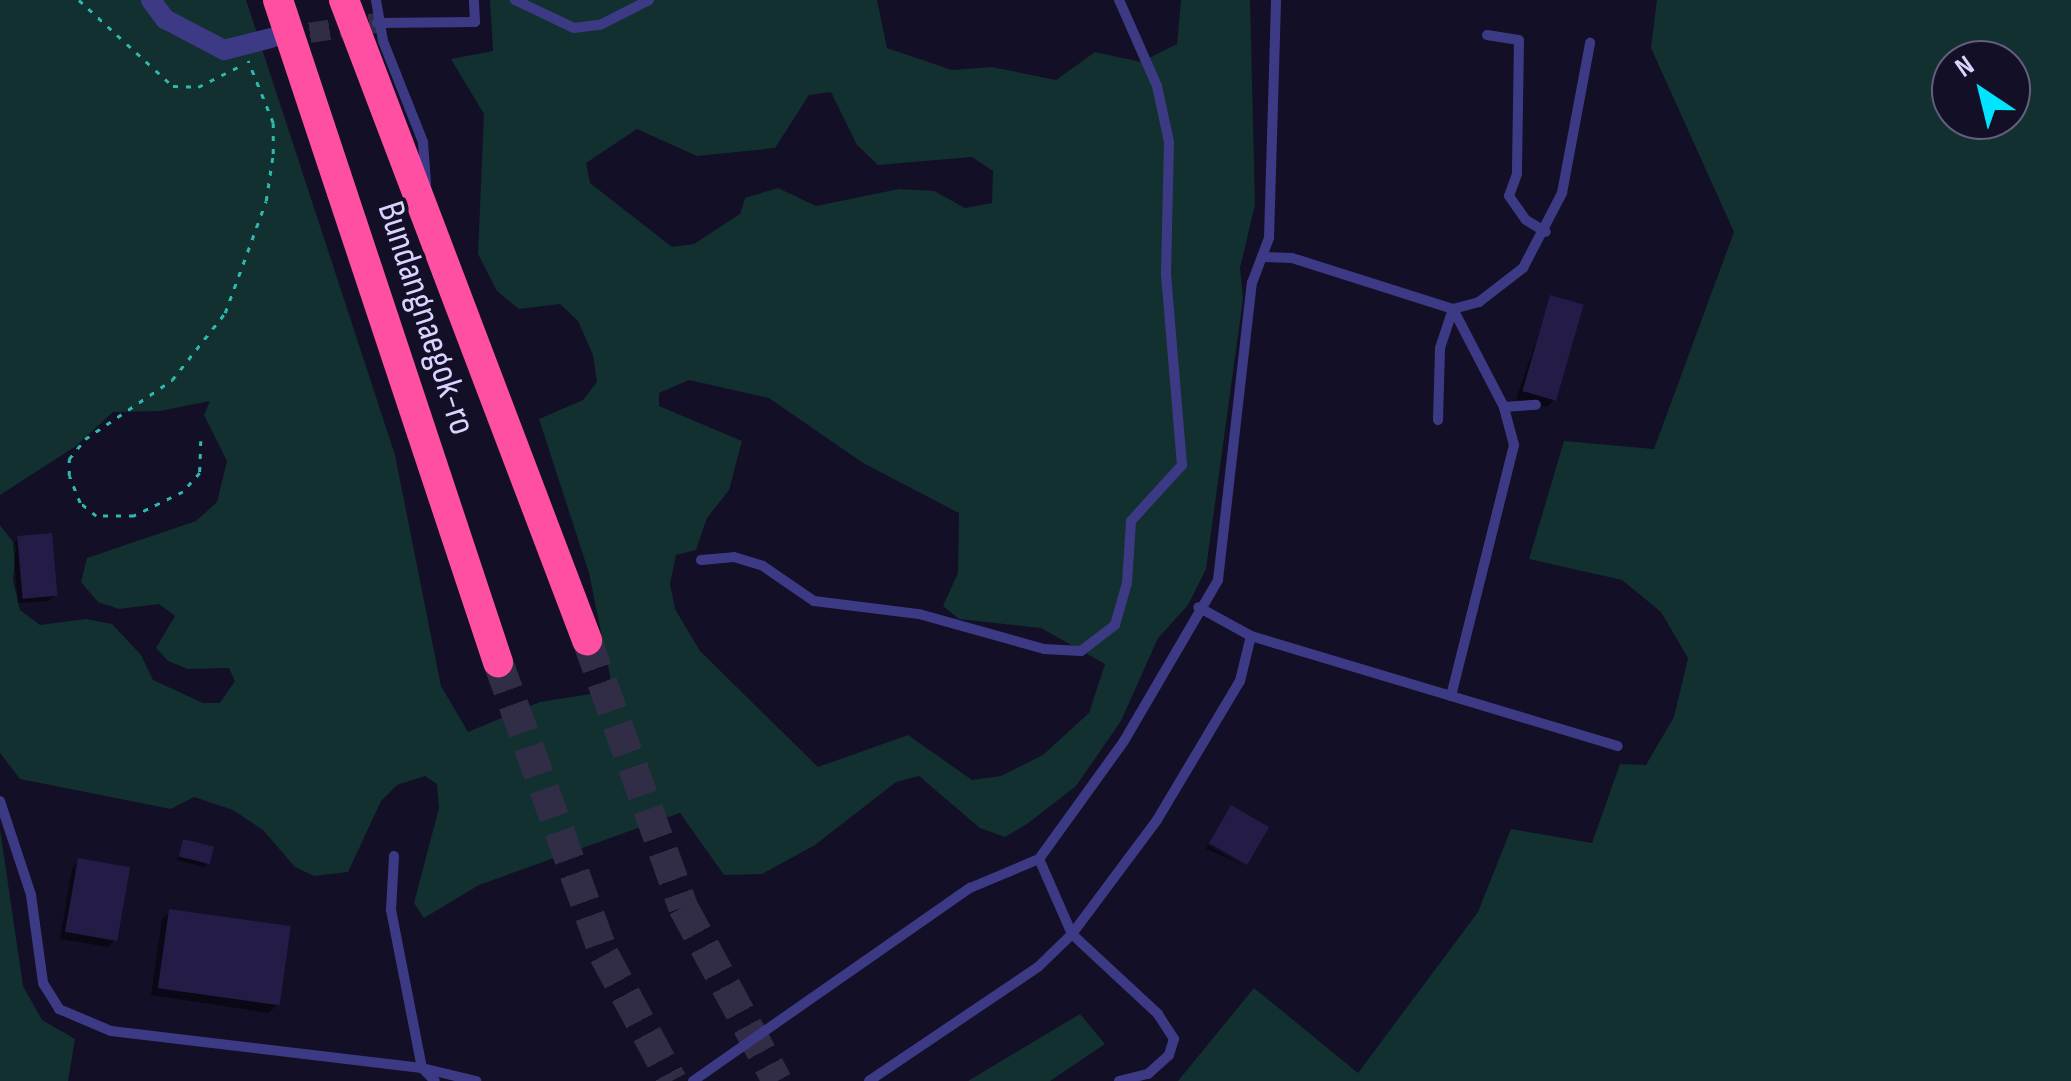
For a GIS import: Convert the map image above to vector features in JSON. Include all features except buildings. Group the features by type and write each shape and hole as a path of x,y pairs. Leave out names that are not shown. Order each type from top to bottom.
{"highway":[{"name":"Bundangnaegok-ro","path":"278,0 498,662"},
{"name":"Bundangnaegok-ro","path":"344,0 587,640"}],"street":[{"path":"151,0 165,19 224,50 261,39"}],"lane":[{"path":"376,0 378,23 423,142 429,224"},
{"path":"378,23 475,22 474,0"},
{"path":"515,0 574,28 600,25 648,0"},
{"path":"701,560 734,557 763,566 814,602 920,614 1044,650 1080,652 1115,624 1127,583 1131,521 1182,464 1166,274 1168,142 1157,86 1119,0"},
{"path":"693,1081 970,888 1039,859 1124,741 1198,607 1218,580 1252,283 1269,238 1276,0"},
{"path":"1486,34 1519,40 1517,174 1509,196 1526,220 1546,232"},
{"path":"1262,257 1292,258 1453,309 1479,302 1523,268 1546,232 1562,193 1590,43"},
{"path":"1451,696 1514,445 1504,407 1453,309"},
{"path":"1438,420 1440,348 1453,309"},
{"path":"1504,407 1536,405"},
{"path":"1198,607 1251,636 1618,746"},
{"path":"869,1081 1038,967 1072,934 1156,820 1240,682 1251,636"},
{"path":"0,800 31,894 43,983 58,1009 111,1030 422,1068 476,1081"},
{"path":"394,856 392,910 422,1068 435,1081"},
{"path":"1039,859 1072,934 1158,1014 1174,1039 1169,1055 1148,1074 1119,1081"}],"path":[{"path":"80,0 173,86 198,88 248,62 261,39"},
{"path":"201,441 200,473 165,504 134,516 96,516 80,503 68,476 69,459 85,440 172,380 225,313 266,201 273,154 274,123 248,62"}],"green space":[{"path":"0,0 246,0 395,455 441,686 468,732 540,702 609,691 610,676 589,573 539,419 583,400 597,382 593,355 578,321 560,304 519,309 497,291 478,254 484,114 451,59 493,51 490,0 877,0 887,48 952,70 992,67 1056,80 1095,52 1141,62 1177,44 1181,0 1250,0 1255,205 1240,268 1243,299 1206,569 1188,605 1158,638 1121,721 1076,786 1005,837 980,828 919,776 896,782 815,845 762,874 724,875 680,813 479,885 424,918 414,903 439,808 437,784 425,776 397,785 381,801 348,872 314,876 295,867 263,830 233,810 194,797 171,809 20,779 0,753 0,525 16,546 13,580 20,610 40,625 86,619 112,624 141,655 153,680 203,703 220,703 235,681 229,668 188,669 168,661 156,648 175,616 159,604 119,609 98,602 81,582 87,558 196,521 217,502 227,461 204,415 210,401 160,411 113,412 76,446 0,495","holes":["831,92 857,145 878,165 972,157 993,171 992,203 965,208 934,191 899,189 816,206 778,188 745,198 740,214 694,244 672,247 590,183 586,163 637,129 697,156 775,148 809,95","689,380 769,398 863,463 959,513 958,573 943,606 959,619 1041,628 1105,664 1089,713 1043,755 1001,776 972,780 908,735 818,767 700,651 675,609 670,584 676,555 696,550 707,518 729,490 742,441 659,406 659,393"]},
{"path":"1657,0 2071,0 2071,1081 1178,1081 1254,988 1358,1073 1478,912 1511,829 1592,843 1620,764 1646,765 1674,717 1688,658 1661,612 1622,580 1529,559 1564,441 1654,449 1734,232 1651,48"},
{"path":"0,829 23,986 42,1020 75,1039 68,1081 0,1081"},
{"path":"1080,1014 1105,1044 1050,1081 968,1081"}],"tunnel":[{"path":"280,37 377,23"},
{"path":"587,640 683,907 777,1081"},
{"path":"498,662 604,955 672,1081"}]}
